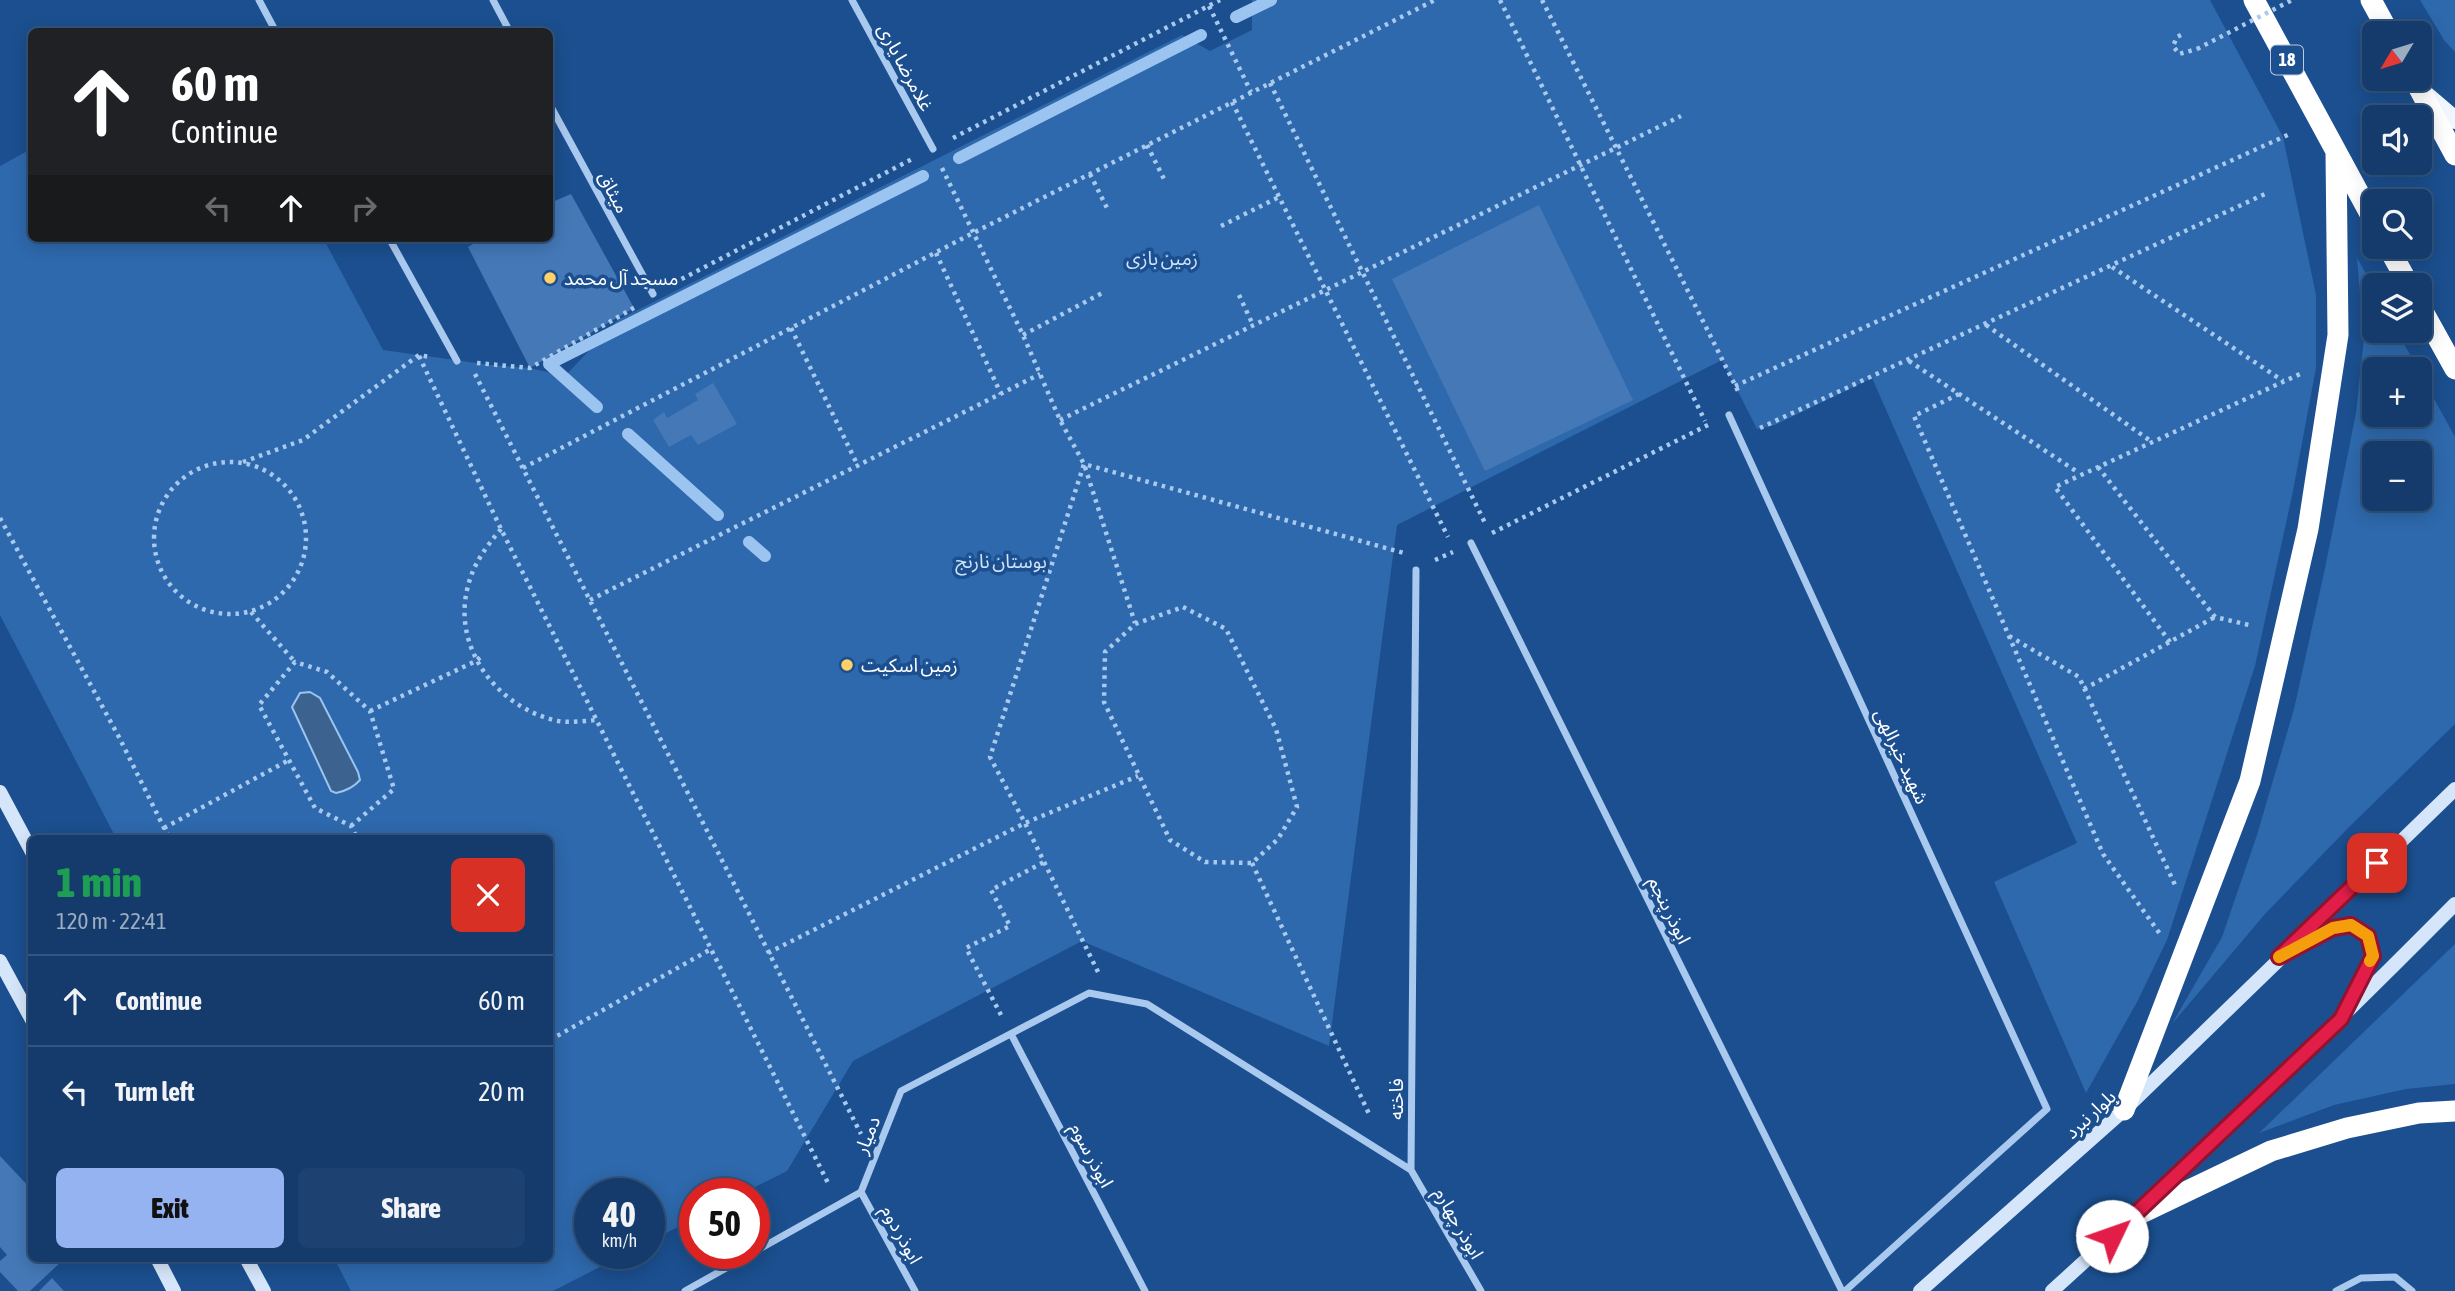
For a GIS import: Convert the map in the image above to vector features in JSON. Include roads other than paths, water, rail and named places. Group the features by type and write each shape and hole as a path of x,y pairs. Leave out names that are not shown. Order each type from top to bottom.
{"highway":[{"name":"18","path":"2254,0 2362,199"},
{"path":"2371,0 2382,21"},
{"path":"2420,91 2455,155"},
{"path":"2124,1110 2250,780 2308,530 2338,335 2336,152"},
{"path":"2432,328 2455,369"},
{"path":"2133,1217 2272,1151 2347,1128 2419,1113 2455,1111"}],"main road":[{"path":"2424,91 2455,120"},
{"name":"بلوار نبرد","path":"1920,1291 2124,1110 2455,789"},
{"path":"0,792 28,844"},
{"path":"2052,1291 2341,1019 2455,904"},
{"path":"2279,957 2333,928 2351,925 2368,936 2373,956 2341,1019"},
{"path":"0,961 28,1013"},
{"path":"159,1262 174,1291"},
{"path":"248,1262 264,1291"}],"street":[{"path":"258,0 274,28"},
{"path":"493,0 508,28"},
{"name":"غلامرضا یاری","path":"852,0 933,149"},
{"name":"میثاق","path":"553,111 653,294"},
{"path":"391,242 457,360"},
{"name":"شهید خیرالهی","path":"1729,415 2047,1109 1843,1291"},
{"name":"ابوذر پنجم","path":"1471,543 1843,1291"},
{"name":"فاخته","path":"1411,1170 1416,570"},
{"name":"فاخته","path":"1011,1034 1089,993 1147,1004 1411,1170"},
{"name":"دمیار","path":"861,1192 901,1091 1011,1034"},
{"name":"ابوذر سوم","path":"1011,1034 1145,1291"},
{"name":"ابوذر چهارم","path":"1411,1170 1480,1291"},
{"path":"770,1244 861,1192"},
{"name":"ابوذر دوم","path":"861,1192 915,1291"},
{"path":"685,1291 725,1269"},
{"path":"2336,1291 2361,1278 2395,1277 2412,1291"}],"waterway":[{"path":"1236,17 1271,0"},
{"path":"959,158 1201,35"},
{"path":"597,407 549,364 923,176"},
{"path":"628,434 718,515"},
{"path":"749,542 765,556"}],"place":[{"name":"مسجد آل محمد","path":"550,278"},
{"name":"زمین اسکیت","path":"847,665"}],"park label":[{"name":"زمین بازی","path":"1162,258"},
{"name":"بوستان نارنج","path":"1001,561"}]}
